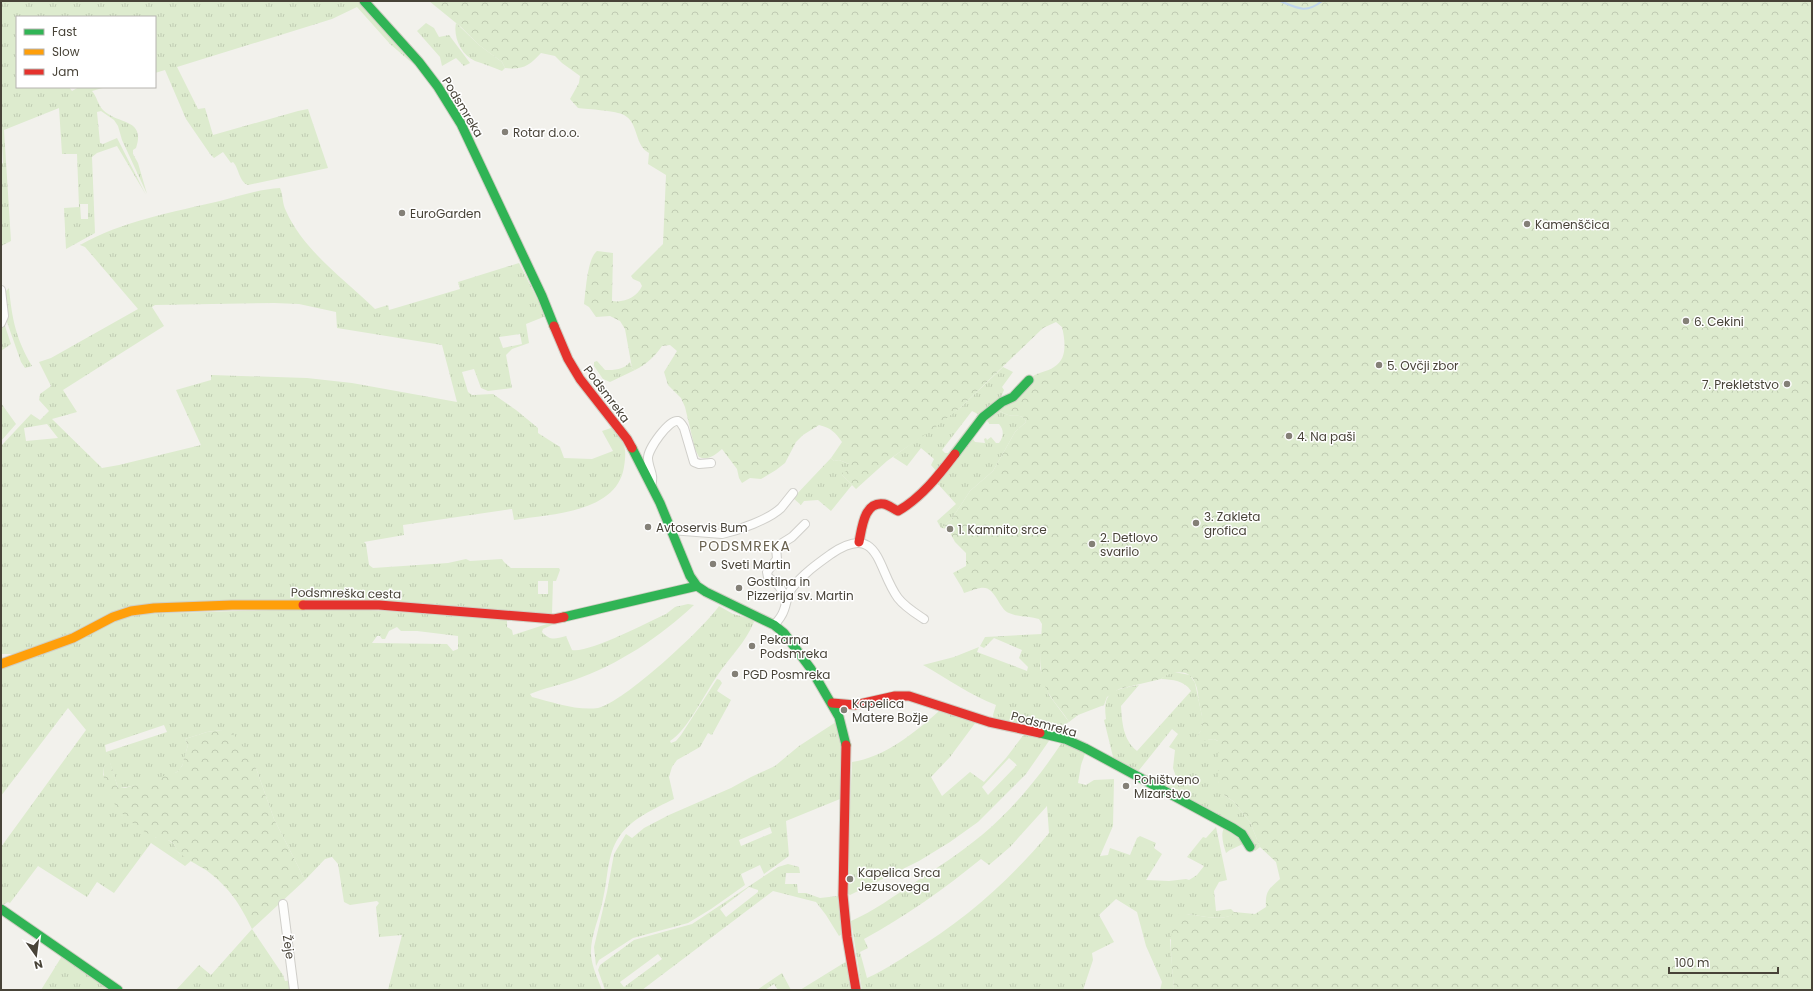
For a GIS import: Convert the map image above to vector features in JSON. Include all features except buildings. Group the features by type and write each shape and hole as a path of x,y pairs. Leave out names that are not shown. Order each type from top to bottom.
{"street":[{"name":"Podsmreka","path":"364,1 419,62 438,87 458,120 542,296 574,370 627,439 651,485 687,570 697,586"},
{"path":"1,290 4,316 1,323"},
{"path":"859,542 867,510 872,505 878,503 886,504 898,511 910,504 941,472 983,417 1002,402 1013,397 1029,380"},
{"path":"651,485 653,479 649,463 649,451 672,422 681,422 694,462 699,464 710,463"},
{"path":"671,530 722,534 729,532 770,516 780,509 793,493"},
{"path":"787,598 778,584 768,577 767,572 777,559 776,547 792,536 805,524"},
{"path":"774,625 784,610 791,589 816,564 839,549 852,543 859,542 865,544 874,552 897,597 904,605 924,619"},
{"path":"697,586 774,625 784,633 799,652 832,703 839,717 846,742 843,895 847,937 856,990"},
{"name":"Podsmreška cesta","path":"1,664 73,638 113,617 154,608 232,605 379,605 554,619 682,592 697,586"},
{"path":"1,658 11,661"},
{"name":"Podsmreka","path":"832,703 855,706 895,696 909,696 989,722 1065,739 1086,748 1233,828 1242,834 1250,848"},
{"name":"Žeje","path":"283,904 294,990"},
{"path":"1,909 118,990"}],"green space":[{"path":"1,1 359,1 412,63 390,44 357,7 332,19 177,67 198,109 205,108 213,135 308,109 328,168 248,185 241,178 233,162 231,163 223,152 214,158 210,154 186,119 165,70 156,73 156,16 16,16 16,88 70,88 72,91 77,88 102,88 92,91 101,108 109,115 129,123 137,132 138,138 133,154 138,163 147,194 122,140 118,126 114,120 101,111 97,112 100,143 103,144 117,138 146,195 117,146 97,153 92,157 95,233 66,249 64,208 79,207 77,154 62,154 59,108 4,130 11,241 1,246 1,163 3,163 1,126","holes":["80,204 88,204 88,219 81,219"]},
{"path":"429,1 1812,1 1812,990 1174,990 1171,933 1175,918 1180,914 1219,918 1231,915 1234,912 1255,914 1266,907 1266,897 1268,891 1280,879 1276,862 1260,847 1250,822 1233,801 1220,791 1218,781 1218,741 1214,739 1201,741 1198,739 1198,735 1202,727 1202,719 1197,690 1193,678 1180,672 1170,674 1161,679 1119,689 1107,697 1104,705 1078,715 1069,722 1049,694 1042,677 1040,651 1042,624 1039,619 1007,612 989,589 981,588 964,593 953,573 966,566 966,553 955,542 948,529 941,528 951,520 970,491 993,471 1015,432 1026,422 1021,416 1008,415 998,410 1032,377 1051,369 1062,359 1064,338 1062,327 1056,322 1043,328 961,407 937,426 887,461 856,489 842,475 842,473 849,470 849,464 839,460 834,461 831,458 842,442 832,431 819,425 803,435 796,442 785,463 776,470 761,479 750,478 742,483 737,469 722,449 708,458 702,458 699,457 695,449 685,407 681,398 668,385 664,372 677,351 670,345 662,346 650,360 635,370 632,368 625,329 620,321 610,316 596,317 589,307 584,304 589,268 597,251 613,253 612,301 626,300 634,296 640,290 642,286 640,282 633,279 631,276 663,244 666,175 648,164 649,153 641,145 632,123 624,115 602,110 578,108 570,99 579,83 580,76 555,56 541,53 529,64 521,68 505,68 502,62 479,45 461,27"},
{"path":"426,23 434,28 439,37 449,35 470,63 464,66 456,58 442,66 440,57 417,31"},
{"path":"456,23 479,45 502,62 505,68 502,71 470,58 462,50 457,40 455,28"},
{"path":"280,188 286,211 303,239 326,264 375,309 388,305 389,310 460,289 458,282 519,263 546,316 526,324 529,343 512,349 506,355 512,388 488,391 481,388 474,369 462,372 468,392 472,395 493,394 538,428 538,433 560,447 564,458 592,459 613,451 602,431 614,427 621,437 625,450 624,467 619,482 609,494 596,502 563,513 514,520 512,509 403,525 404,535 364,542 366,544 369,565 373,568 448,563 466,559 470,561 502,559 511,568 559,568 560,570 556,581 553,581 552,614 188,603 91,626 17,654 1,654 1,446 31,414 40,420 49,411 39,400 40,394 51,386 39,362 51,358 138,309 85,247 80,245 130,223 250,193","holes":["299,304 336,312 337,328 442,345 457,402 352,383 307,378 211,375 211,380 176,390 201,445 102,468 52,419 77,412 63,390 164,326 152,307 155,305","520,334 522,344 503,348 499,337","47,424 58,438 26,441 24,428","538,581 548,581 548,594 538,594"]},
{"path":"9,288 18,338 32,366 25,368 21,362 7,322 5,292"},
{"path":"4,323 11,344 1,351 1,328"},
{"path":"597,361 605,370 622,368 630,362 632,368 635,370 610,382 603,379 594,366 594,362"},
{"path":"1003,367 1013,372 1002,387 1004,390 999,402 938,473 931,465 934,459 921,448 907,466 893,457 961,407","holes":["972,411 978,414 948,453 945,453 942,450"]},
{"path":"1,403 16,424 1,441"},
{"path":"998,410 1008,415 1021,416 1026,422 1015,432 993,471 970,491 951,520 941,528 937,521 956,504 938,484 938,479 973,439 975,442 985,443 984,439 986,438 987,440 991,437 996,443 999,443 1003,433 1001,426 999,424 990,424 987,421"},
{"path":"831,458 834,461 839,460 849,464 849,470 842,475 852,485 831,511 818,500 804,501 801,505 793,498"},
{"path":"688,604 694,605 653,639 622,658 590,674 530,694 532,697 565,706 590,709 598,708 610,703 625,693 681,647 719,606 733,614 752,619 754,622 747,636 717,676 689,721 670,741 671,743 676,741 681,735 717,679 720,680 722,683 717,691 731,700 712,735 708,733 700,747 677,760 672,767 669,777 674,799 651,810 630,824 619,837 612,851 602,906 591,948 595,973 602,990 388,990 402,935 379,937 376,907 379,903 377,901 350,905 344,902 338,864 332,857 325,859 305,880 274,819 256,768 221,730 207,732 185,739 188,745 180,768 178,771 159,779 118,788 110,763 104,767 103,775 156,838 165,838 174,844 179,853 192,860 185,866 151,843 114,893 97,882 87,897 38,866 10,903 8,902 1,906 1,847 86,730 68,708 1,796 1,668 130,614 340,608 507,619 507,627 512,630 513,635 553,622 561,621 543,629 542,632 550,638 566,636 572,650 580,650 632,630 666,614 675,607","holes":["397,627 401,631 417,631 458,636 458,649 453,651 447,644 372,643 377,636 385,639 389,631","164,725 167,732 106,752 105,745"]},
{"path":"1042,634 1040,668 1049,695 1069,722 1049,733 994,721 993,715 996,705 968,692 923,665 954,657 979,647 977,652 1027,671 1028,667 1019,658 1022,650 994,638 984,648 980,646 985,637"},
{"path":"1174,672 1190,675 1195,683 1203,721 1202,729 1198,735 1207,740 1214,739 1218,741 1218,781 1224,795 1233,801 1250,822 1260,847 1255,851 1243,833 1161,785 1176,777 1173,768 1175,750 1169,747 1178,734 1172,729 1136,774 1114,761 1104,720 1106,719 1105,709 1108,697 1117,690 1139,685 1121,706 1126,736 1132,747 1137,751 1191,691 1182,683 1174,680 1161,679"},
{"path":"939,711 976,722 950,757 931,777 942,796 970,772 984,782 1006,758 1025,733 1051,738 1026,774 978,822 950,842 919,861 850,895 848,894 848,854 852,762 864,760 887,750 910,735","holes":["1009,758 1017,765 988,795 982,787"]},
{"path":"836,722 842,744 840,799 786,821 789,856 764,874 760,865 741,874 745,885 688,923 633,938 599,960 596,966 594,947 614,854 626,834 632,838 644,828 669,815 731,788 775,766 799,746","holes":["770,827 772,833 741,846 739,840"]},
{"path":"221,730 230,732 238,739 256,768 274,819 305,880 252,929 233,896 214,876 180,854 172,842 159,839 145,832 118,809 111,799 104,778 104,767 110,762 118,788 125,788 177,772 182,766 188,745 185,739 207,732"},
{"path":"1063,741 1086,751 1081,765 1078,783 1086,785 1094,780 1114,779 1113,826 1100,856 1108,855 1110,848 1130,855 1137,838 1140,836 1156,843 1154,848 1162,854 1146,880 1189,880 1197,875 1204,866 1187,857 1203,837 1206,838 1216,827 1227,880 1219,882 1214,891 1216,911 1231,909 1234,912 1231,915 1220,918 1186,914 1170,940 1174,990 1160,990 1162,982 1146,946 1137,912 1116,899 1099,915 1114,942 1092,953 1093,960 1083,990 862,990 851,921 868,913 891,898 948,860 982,835 1016,803","holes":["1047,806 1049,833 1019,867 968,913 932,940 890,966 867,978 860,952 868,948 864,939 924,902 981,859 989,865 1010,847"]},
{"path":"1224,828 1245,843 1226,853 1222,837"},
{"path":"788,864 799,867 800,873 786,873 785,884 797,884 798,893 806,893 820,898 838,896 842,934 839,936 816,902 773,891 642,990 605,990 598,970 600,965 634,940 692,924 778,867","holes":["749,887 758,890 758,892 726,917 720,909","658,954 662,959 624,987 620,982"]},
{"path":"252,929 283,975 285,981 292,980 290,990 176,990 199,965 211,975"},
{"path":"62,956 113,990 41,990"},
{"path":"847,961 851,990 800,990"},
{"path":"782,973 791,990 778,990 774,984 765,990 757,990"}],"waterway":[{"path":"1280,1 1297,8 1306,9 1322,1"}],"traffic: fast":[{"path":"364,1 419,62 438,87 461,124 542,296 554,326"},
{"path":"955,454 983,417 1002,402 1013,397 1029,380"},
{"path":"632,448 660,503 690,576 697,586 706,592 774,625 784,633 811,669 839,717 846,745"},
{"path":"564,617 697,586"},
{"path":"1040,733 1065,739 1085,748 1233,828 1242,834 1250,847"},
{"path":"1,909 118,990"}],"traffic: slow":[{"path":"1,664 73,638 113,617 131,611 154,608 232,605 303,605"}],"traffic: jam":[{"path":"554,326 568,359 580,379 627,439 632,448"},
{"path":"859,542 865,517 872,507 877,504 884,504 898,511 906,506 929,486 955,454"},
{"path":"303,605 379,605 554,619 564,617"},
{"path":"832,703 855,705 895,696 909,696 989,722 1040,733"},
{"path":"846,745 843,895 847,937 856,990"}],"place":[{"name":"Rotar d.o.o.","path":"505,132"},
{"name":"EuroGarden","path":"402,213"},
{"name":"Kamenščica","path":"1527,224"},
{"name":"6. Cekini","path":"1686,321"},
{"name":"5. Ovčji zbor","path":"1379,365"},
{"name":"7. Prekletstvo","path":"1787,384"},
{"name":"4. Na paši","path":"1289,436"},
{"name":"3. Zakleta grofica","path":"1196,523"},
{"name":"Avtoservis Bum","path":"648,527"},
{"name":"1. Kamnito srce","path":"950,529"},
{"name":"2. Detlovo svarilo","path":"1092,544"},
{"name":"Sveti Martin","path":"713,564"},
{"name":"Gostilna in Pizzerija sv. Martin","path":"739,588"},
{"name":"Pekarna Podsmreka","path":"752,646"},
{"name":"PGD Posmreka","path":"735,674"},
{"name":"Kapelica Matere Božje","path":"844,710"},
{"name":"Pohištveno Mizarstvo","path":"1126,786"},
{"name":"Kapelica Srca Jezusovega","path":"850,879"}],"district":[{"name":"PODSMREKA","path":"745,546"}]}
